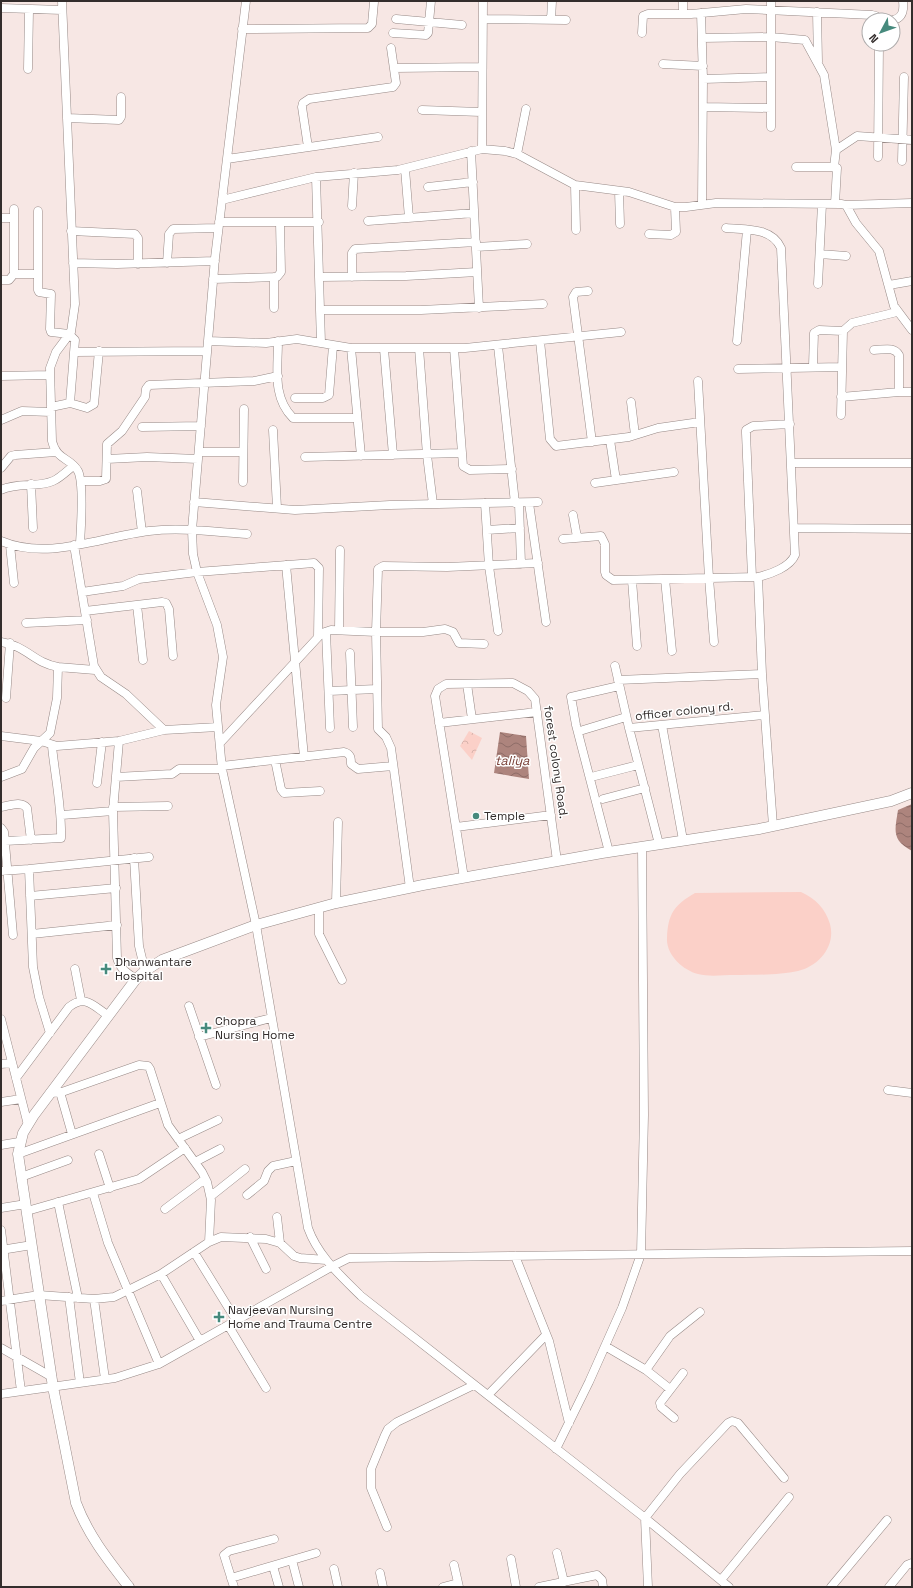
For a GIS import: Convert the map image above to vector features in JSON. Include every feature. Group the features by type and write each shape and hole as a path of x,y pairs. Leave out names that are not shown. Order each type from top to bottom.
{"street":[{"path":"62,1 75,304 69,334 52,360 50,375 52,441 56,452 77,470 81,481 77,544 82,592 95,670 101,677 133,700 164,730"},
{"path":"246,1 214,261 194,502 192,530 193,554 197,572 217,625 223,657 216,705 222,767 256,926 308,1228 315,1245 329,1264 361,1296 645,1518 729,1587"},
{"path":"393,33 424,36 428,33 431,1"},
{"path":"482,149 481,112 483,1"},
{"path":"551,20 552,1"},
{"path":"682,1 683,14"},
{"path":"798,1 798,11"},
{"path":"901,16 903,1"},
{"path":"242,29 368,28 372,24 374,2"},
{"path":"642,33 645,14 701,13 771,5 798,11 861,14"},
{"path":"771,5 771,127"},
{"path":"1,8 62,10"},
{"path":"28,69 29,10"},
{"path":"817,12 818,63"},
{"path":"701,13 703,66 702,204"},
{"path":"396,19 462,25"},
{"path":"483,19 566,20"},
{"path":"702,38 771,37 805,40 824,75 836,150 834,167"},
{"path":"308,147 302,107 306,100 389,89 395,86 396,83 391,48"},
{"path":"878,157 879,52"},
{"path":"664,64 703,66"},
{"path":"394,68 482,67"},
{"path":"703,79 771,77"},
{"path":"902,161 904,77"},
{"path":"67,118 119,120 121,117 121,97"},
{"path":"703,106 771,108"},
{"path":"517,154 526,109"},
{"path":"422,110 481,112"},
{"path":"836,150 857,136 912,140"},
{"path":"227,159 378,137"},
{"path":"222,200 316,177 404,169 482,149 505,151 517,154 575,186 619,191 638,195 675,207 686,207 716,202 835,204 846,206 912,203"},
{"path":"471,151 479,308"},
{"path":"796,167 834,167 838,171 835,204"},
{"path":"404,169 409,218"},
{"path":"352,206 354,173"},
{"path":"316,177 319,222 321,343"},
{"path":"428,187 473,182"},
{"path":"575,186 576,230"},
{"path":"619,191 620,224"},
{"path":"818,284 822,204"},
{"path":"846,206 856,223 879,251 897,312 912,330"},
{"path":"649,234 674,234 676,230 675,207"},
{"path":"1,280 9,280 14,274 14,209"},
{"path":"38,211 38,290 39,292 51,294 50,329 54,333 69,334 75,340 70,403"},
{"path":"368,221 474,213"},
{"path":"1,218 14,218"},
{"path":"167,262 169,234 173,229 280,222 319,222"},
{"path":"213,279 274,278 280,276 280,222"},
{"path":"563,539 601,536 605,544 606,576 613,580 755,577 788,565 793,561 795,555 792,463 781,248 777,238 772,235 726,228"},
{"path":"736,340 747,230"},
{"path":"71,231 135,234 138,238 138,264"},
{"path":"352,277 352,253 355,249 476,244 527,244"},
{"path":"820,254 846,256"},
{"path":"73,263 138,264 214,261"},
{"path":"320,277 406,276 477,272"},
{"path":"14,274 38,274"},
{"path":"274,278 274,308"},
{"path":"889,285 912,281"},
{"path":"588,291 576,292 573,297 592,442"},
{"path":"320,310 479,308 543,304"},
{"path":"812,366 814,333 819,330 843,331 852,323 897,312"},
{"path":"840,415 843,331"},
{"path":"208,341 266,343 297,339 351,348 454,348 498,346 621,332"},
{"path":"278,341 279,398 293,418 358,418"},
{"path":"540,341 550,440 552,444 561,447 610,440 635,435 658,428 700,422"},
{"path":"295,398 323,398 329,396 333,346"},
{"path":"498,346 520,528 521,564"},
{"path":"351,348 361,456"},
{"path":"384,348 393,455"},
{"path":"419,348 427,454 433,504"},
{"path":"454,348 461,453 462,462 465,469 512,469"},
{"path":"874,350 892,349 898,352 899,392"},
{"path":"1,420 22,411 51,409 70,403 87,408 94,404 99,351"},
{"path":"74,352 207,351"},
{"path":"738,369 842,366"},
{"path":"1,376 50,375"},
{"path":"81,481 100,482 106,479 107,444 122,431 146,397 146,389 149,385 254,381 278,376"},
{"path":"698,381 714,642"},
{"path":"841,397 912,392"},
{"path":"631,402 635,435"},
{"path":"243,482 244,409"},
{"path":"773,826 746,430 753,426 790,424"},
{"path":"142,427 201,426"},
{"path":"273,430 277,508"},
{"path":"610,440 616,480"},
{"path":"1,468 12,456 15,455 56,452"},
{"path":"107,459 198,456 243,452"},
{"path":"305,457 461,453"},
{"path":"792,463 912,462"},
{"path":"1,490 11,486 54,481 73,466"},
{"path":"595,484 674,472"},
{"path":"31,484 33,528"},
{"path":"137,491 142,532"},
{"path":"194,502 308,509 533,502 538,564 546,622"},
{"path":"485,503 488,566 498,631"},
{"path":"573,516 578,538"},
{"path":"486,530 520,528"},
{"path":"794,528 912,529"},
{"path":"1,541 19,548 41,550 142,532 192,530 247,534"},
{"path":"10,545 14,583"},
{"path":"339,630 340,550"},
{"path":"82,592 123,586 140,579 197,572 314,563 318,568 318,637"},
{"path":"410,888 389,742 378,729 376,632 377,572 380,567 538,564"},
{"path":"286,565 304,757"},
{"path":"665,579 672,651"},
{"path":"632,580 637,646"},
{"path":"85,611 162,602 168,606 173,656"},
{"path":"137,605 143,660"},
{"path":"26,623 87,620"},
{"path":"220,743 294,661 318,637 326,632 339,630 423,632 445,629 453,632 459,643 484,644"},
{"path":"326,632 330,728"},
{"path":"1,642 10,643 26,650 43,663 58,667 95,670"},
{"path":"6,698 10,643"},
{"path":"350,654 353,727"},
{"path":"615,666 629,728"},
{"path":"1,777 22,769 34,748 41,740 47,737 52,728 57,698 58,667"},
{"path":"610,852 576,725 571,697 618,683 762,674"},
{"name":"forest colony Road.","path":"464,878 435,696 438,689 446,684 513,683 521,686 535,699 557,861"},
{"path":"467,684 472,720"},
{"path":"329,691 377,689"},
{"path":"439,723 537,712"},
{"name":"officer colony rd.","path":"659,844 629,728 765,715"},
{"path":"583,730 626,717"},
{"path":"662,725 682,840"},
{"path":"1,736 41,740 52,746 119,741 164,730 218,727"},
{"path":"119,741 113,809 117,958 119,965 125,972 136,979"},
{"path":"97,783 102,742"},
{"path":"5,841 61,838 62,815 54,773 52,746"},
{"path":"116,777 172,774 179,769 222,767 344,752 351,757 351,764 358,769 393,766"},
{"path":"275,760 281,789 284,793 320,790"},
{"path":"595,776 638,765"},
{"path":"603,799 644,788"},
{"path":"129,1587 92,1538 82,1521 76,1503 52,1382 18,1154 20,1142 28,1125 55,1093 108,1016 136,979 144,971 162,960 256,926 336,903 557,861 773,826 891,801 912,793"},
{"path":"1,807 20,803 27,808 31,840"},
{"path":"62,815 113,809 168,806"},
{"path":"456,827 551,815"},
{"path":"336,903 338,822"},
{"path":"1,828 4,832 5,871 10,891 13,935"},
{"path":"556,1449 622,1308 641,1254 644,1115 642,847"},
{"path":"5,871 115,859 149,857"},
{"path":"134,858 139,946 144,971"},
{"path":"29,869 35,979 50,1033"},
{"path":"30,896 116,888"},
{"path":"1,892 10,891"},
{"path":"319,908 319,934 342,980"},
{"path":"32,934 117,925"},
{"path":"75,969 81,1000 108,1016"},
{"path":"16,1078 70,1006 81,1000"},
{"path":"189,1006 216,1085"},
{"path":"199,1037 271,1018"},
{"path":"1,1019 28,1125"},
{"path":"1,1064 12,1063"},
{"path":"55,1093 143,1065 150,1069 168,1125 206,1179 211,1196 209,1242"},
{"path":"888,1090 912,1093"},
{"path":"55,1093 72,1134"},
{"path":"1,1102 21,1099"},
{"path":"18,1154 160,1103"},
{"path":"178,1139 218,1120"},
{"path":"1,1145 20,1142"},
{"path":"1,1208 26,1208 58,1202 139,1179 185,1148"},
{"path":"195,1162 220,1149"},
{"path":"99,1154 110,1188"},
{"path":"22,1177 68,1160"},
{"path":"247,1195 264,1181 268,1171 273,1166 296,1161"},
{"path":"211,1196 245,1169"},
{"path":"165,1209 206,1179"},
{"path":"93,1193 108,1243 159,1364"},
{"path":"58,1202 78,1298"},
{"path":"277,1218 280,1243"},
{"path":"1,1230 5,1300 17,1357 21,1391"},
{"path":"5,1300 39,1296 94,1299 114,1297 161,1274 209,1242 221,1237 266,1238 280,1243 294,1256 329,1264"},
{"path":"250,1237 266,1269"},
{"path":"2,1254 32,1245"},
{"path":"1,1394 21,1391 52,1382 80,1383 105,1379 137,1372 159,1364 228,1325 329,1264 349,1258 912,1251"},
{"path":"194,1252 236,1320"},
{"path":"515,1256 546,1335 568,1423"},
{"path":"161,1274 200,1341"},
{"path":"69,1297 80,1383"},
{"path":"94,1299 105,1379"},
{"path":"646,1370 670,1336 700,1312"},
{"path":"228,1325 266,1388"},
{"path":"488,1395 546,1335"},
{"path":"605,1346 646,1370 670,1389"},
{"path":"1,1348 17,1357 52,1382"},
{"path":"674,1418 661,1407 660,1403 684,1373"},
{"path":"387,1527 371,1488 370,1480 371,1469 388,1429 397,1422 474,1385"},
{"path":"648,1587 645,1518 680,1474 732,1421 738,1423 784,1478"},
{"path":"720,1580 790,1498"},
{"path":"831,1587 887,1520"},
{"path":"234,1587 224,1555 274,1539"},
{"path":"231,1578 316,1553"},
{"path":"557,1553 564,1582"},
{"path":"511,1559 516,1587"},
{"path":"292,1560 299,1587"},
{"path":"889,1587 907,1565 912,1563"},
{"path":"443,1587 458,1585 454,1565"},
{"path":"273,1566 279,1587"},
{"path":"334,1569 338,1587"},
{"path":"380,1573 383,1587"},
{"path":"539,1587 598,1576 602,1580 603,1587"}],"green space":[{"path":"469,731 482,738 472,760 460,746"},
{"path":"801,892 815,901 823,909 830,924 831,932 828,947 819,960 813,965 798,971 775,974 702,975 692,972 681,965 672,956 669,950 667,938 671,916 677,906 695,893"}],"water":[{"name":"taliya","path":"500,732 526,736 529,779 494,773"},
{"path":"912,804 912,851 905,847 898,838 896,834 896,823 898,810"}],"place":[{"name":"Temple","path":"476,816"},
{"name":"Dhanwantare Hospital","path":"106,969"},
{"name":"Chopra Nursing Home","path":"206,1028"},
{"name":"Navjeevan Nursing Home and Trauma Centre","path":"219,1317"}]}
